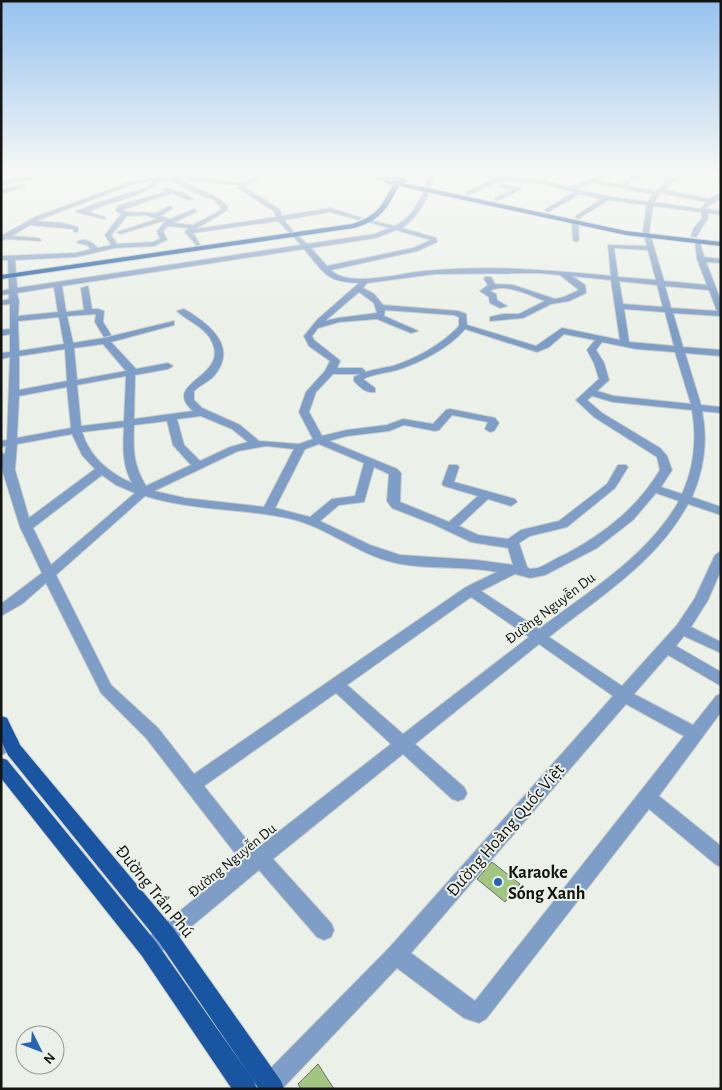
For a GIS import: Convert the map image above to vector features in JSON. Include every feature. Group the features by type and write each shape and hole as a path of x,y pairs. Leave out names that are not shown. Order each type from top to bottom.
{"main road":[{"path":"292,233 333,225"},
{"path":"1,277 12,273 352,225"},
{"path":"598,225 649,239 721,239"},
{"path":"695,239 721,244"},
{"path":"1,272 12,273"},
{"name":"Đường Trần Phú","path":"1,723 6,745 50,794 166,935 270,1087"},
{"path":"1,765 149,949 246,1089"}],"street":[{"path":"3,238 25,225"},
{"path":"61,225 76,228 76,231"},
{"path":"114,246 108,236 117,225"},
{"path":"120,232 153,225"},
{"path":"164,225 160,231 164,240 160,242 114,246 76,255 4,256 12,273 15,320 14,394 7,443 9,470 26,527 106,689 152,733 257,860 324,930"},
{"path":"175,225 190,230 232,225"},
{"path":"190,230 199,225"},
{"path":"285,225 326,269 338,279 362,285 435,272 487,272 561,273 711,288"},
{"path":"326,269 415,250 435,241 434,239 386,225"},
{"path":"1,303 14,296 309,250 376,236 402,225"},
{"path":"576,240 577,225"},
{"name":"Đường Nguyễn Du","path":"149,949 257,860 538,636 620,575 652,546 685,500 695,472 700,447 698,408 679,350 649,239 647,225"},
{"path":"620,306 721,313 718,298 711,288 695,239 702,225"},
{"path":"190,230 210,266"},
{"path":"3,238 38,240"},
{"path":"625,344 610,246 649,239"},
{"path":"80,242 89,243 96,250"},
{"path":"47,256 56,247"},
{"path":"701,259 721,261"},
{"path":"59,289 85,288 183,270"},
{"path":"487,272 492,286"},
{"path":"493,319 503,316 520,316 583,291 582,287 561,273"},
{"path":"362,285 380,312 382,320 414,331"},
{"path":"362,285 314,328 308,336 309,341 335,361 330,371 313,389 307,399 304,412 318,440 388,467 395,473 393,498 396,505 451,527 475,540 512,544"},
{"path":"503,306 492,301 493,296 484,291 492,286 513,287 554,301"},
{"path":"85,288 88,311"},
{"path":"59,289 62,315 70,346 71,384 77,430 82,448 101,470 119,481 143,492 188,502 296,516 392,557 453,564 478,564 517,569 525,573 538,574 600,541 618,527 655,489 666,470 662,456 656,450 598,415 581,398 604,380 599,363 591,350 601,338"},
{"path":"1,293 14,296"},
{"path":"15,320 88,311 98,311 101,313 98,322 106,338 129,365 132,373 129,463 143,492"},
{"path":"181,311 204,325 217,339 216,360 211,373 190,390 188,397 191,403 202,413 237,427 257,444"},
{"path":"314,328 338,320 380,312 455,313 463,316 463,326"},
{"path":"1,356 70,346 171,323"},
{"path":"463,326 537,349 546,345 562,331 625,344 721,353"},
{"path":"372,390 357,379 366,374 405,364 434,349 463,326"},
{"path":"1,333 14,331"},
{"path":"14,394 168,366"},
{"path":"330,371 362,371"},
{"path":"589,392 614,399 721,410"},
{"path":"1,611 49,573 143,492 234,449 257,444 300,447 318,440 347,433 389,428 403,422 435,428 450,412 491,420 494,423 490,429"},
{"path":"7,443 77,430 202,413"},
{"path":"172,417 177,443 185,454 199,466"},
{"path":"268,511 279,487 294,464 300,447"},
{"path":"1,456 9,470"},
{"path":"311,522 336,502 360,499 370,461"},
{"path":"453,467 448,484 511,502"},
{"path":"517,569 512,544 517,537 530,530 542,530 563,524 611,486 622,467"},
{"path":"26,527 101,470"},
{"path":"655,489 721,511"},
{"path":"451,527 486,495"},
{"name":"Đường Hoàng Quốc Việt","path":"270,1087 396,955 622,695 682,629 701,600 721,555"},
{"path":"194,784 471,590 517,569"},
{"path":"471,590 622,695 695,734"},
{"path":"682,629 721,648"},
{"path":"666,647 721,680"},
{"path":"336,684 458,793"},
{"path":"396,955 472,1011 479,1012 648,797 721,700"},
{"path":"648,797 721,858"}],"building":[{"name":"Karaoke Sóng Xanh","path":"492,862 520,884 505,902 477,879"},
{"path":"318,1064 334,1089 301,1089 298,1084"}],"place":[{"name":"Karaoke Sóng Xanh","path":"498,882"}]}
